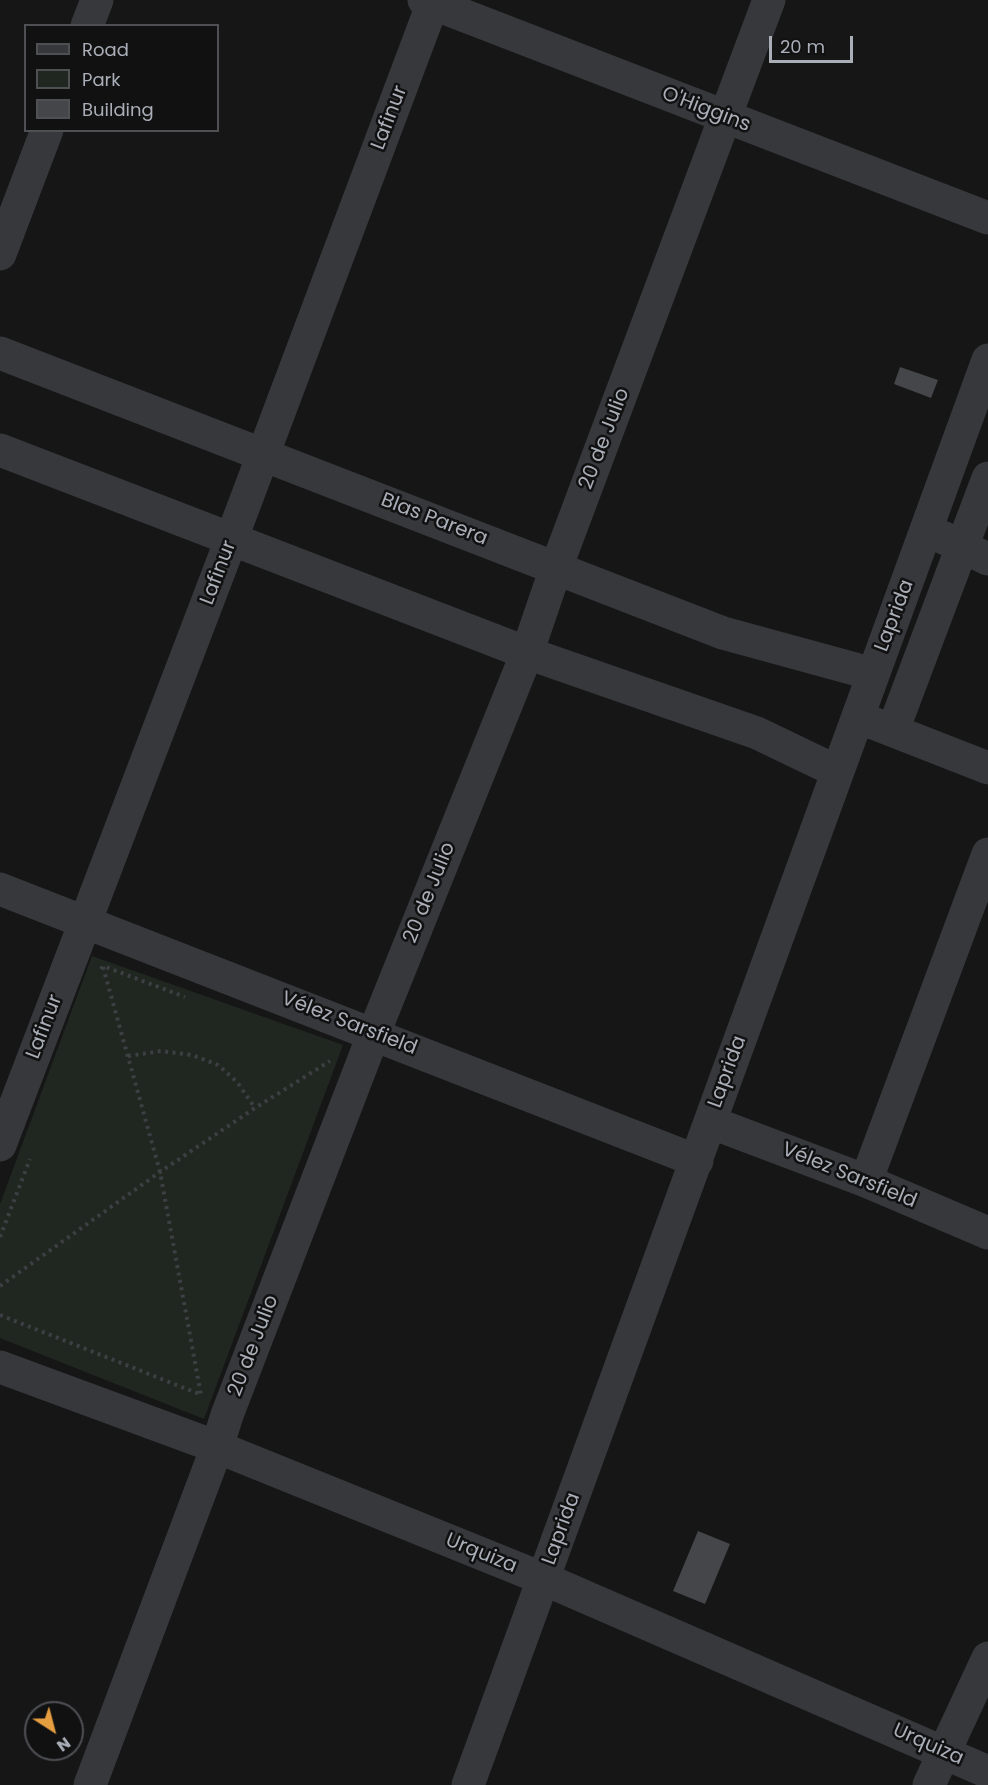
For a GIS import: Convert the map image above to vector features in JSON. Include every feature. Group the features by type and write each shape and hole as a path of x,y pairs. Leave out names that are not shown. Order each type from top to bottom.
{"street":[{"path":"88,24 97,0"},
{"name":"20 de Julio","path":"90,1785 374,1033 527,653 556,568 769,0"},
{"name":"O'Higgins","path":"431,1 725,118 988,218"},
{"name":"Lafinur","path":"0,1145 99,927 231,540 431,1"},
{"path":"0,254 46,132"},
{"name":"Blas Parera","path":"0,353 723,633 873,674"},
{"name":"Laprida","path":"468,1785 697,1161 836,771 927,530 981,404 988,360"},
{"path":"0,450 527,653 757,733 836,771"},
{"path":"893,730 975,553 988,478"},
{"path":"927,530 975,553"},
{"path":"857,719 893,730 988,768"},
{"path":"866,1181 988,854"},
{"name":"Vélez Sarsfield","path":"0,889 374,1033 697,1161"},
{"name":"Vélez Sarsfield","path":"710,1122 986,1226"},
{"name":"Urquiza","path":"0,1367 217,1447 544,1579 988,1772"},
{"path":"929,1785 988,1659"}],"path":[{"path":"99,927 103,966 160,1172 201,1396"},
{"path":"99,977 103,966"},
{"path":"103,966 189,998"},
{"path":"0,1286 255,1107 374,1033"},
{"path":"128,1056 161,1051 192,1055 218,1065 237,1083 255,1107"},
{"path":"0,1237 33,1150"},
{"path":"0,1315 201,1396 228,1415"},
{"path":"201,1396 206,1385"}],"green space":[{"path":"92,956 343,1045 204,1419 0,1338 0,1204"}],"building":[{"path":"900,367 938,380 931,398 894,384"},
{"path":"698,1531 730,1544 705,1604 673,1591"}]}
